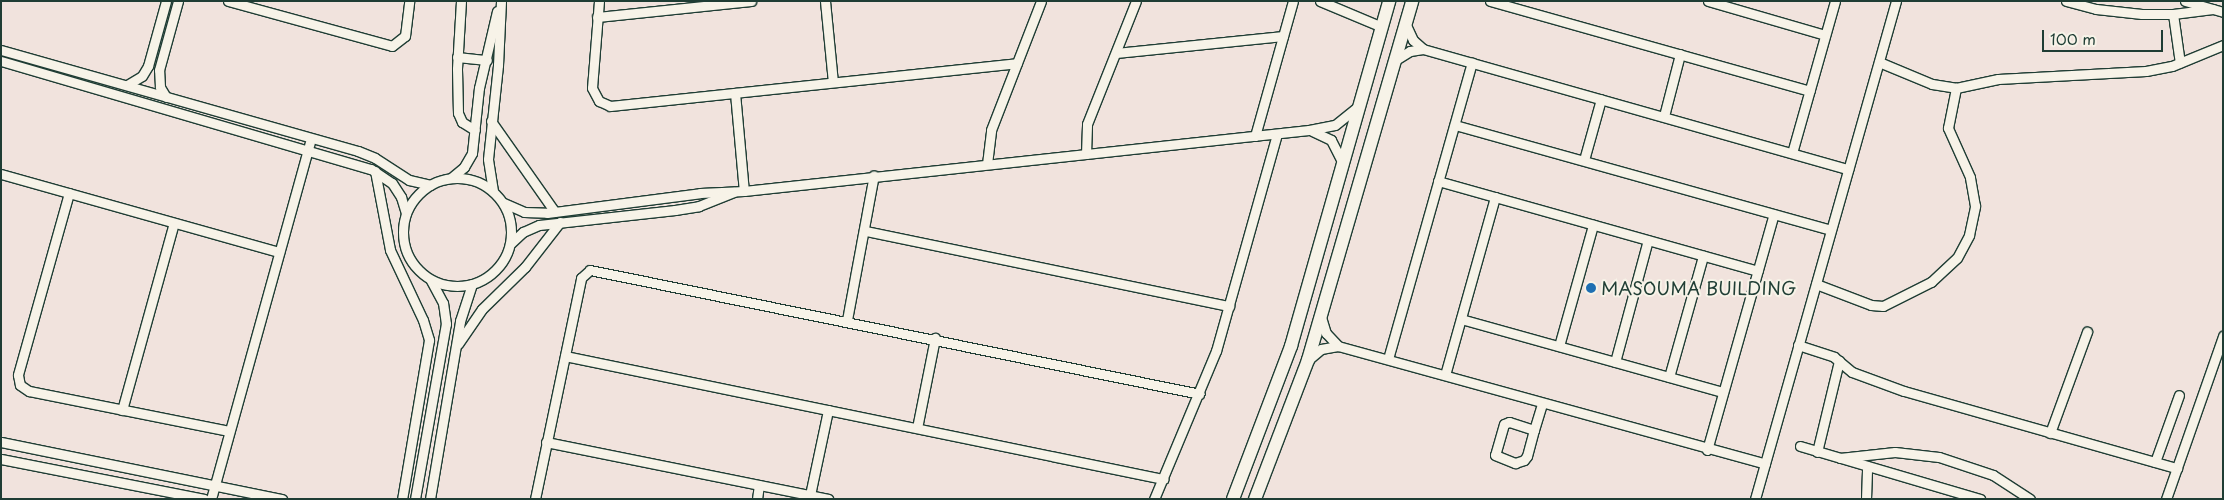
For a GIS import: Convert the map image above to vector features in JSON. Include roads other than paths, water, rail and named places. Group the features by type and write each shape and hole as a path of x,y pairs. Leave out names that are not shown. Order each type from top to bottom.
{"street":[{"path":"127,85 142,76 150,60 166,1"},
{"path":"166,97 159,81 160,64 178,1"},
{"path":"233,2 392,46 405,36 409,1"},
{"path":"461,1 457,57 459,117 475,130"},
{"path":"451,178 468,160 475,130 479,88 501,1"},
{"path":"493,191 488,167 501,1"},
{"path":"599,1 592,88 602,104 614,106 1017,64"},
{"path":"597,17 686,4 751,1"},
{"path":"825,1 833,82"},
{"path":"987,164 988,136 1042,1"},
{"path":"1086,154 1087,124 1136,1"},
{"path":"1255,136 1293,1"},
{"path":"1320,1 1382,27"},
{"path":"1233,499 1284,368 1389,1"},
{"path":"1255,499 1308,360 1412,1"},
{"path":"1490,1 1810,91"},
{"path":"1708,1 1728,4 1825,35"},
{"path":"1792,152 1835,1"},
{"path":"1755,499 1896,1"},
{"path":"2066,1 2119,12 2173,14 2213,9"},
{"path":"2185,1 2223,12"},
{"path":"2173,14 2180,62"},
{"path":"1405,22 1413,40 1423,49"},
{"path":"1116,53 1283,36"},
{"path":"1879,62 1932,84 1956,88 1998,79 2146,71 2180,62 2223,45"},
{"path":"1394,61 1410,51 1423,49 1848,169"},
{"path":"1,50 367,154 409,180 430,185"},
{"path":"1664,116 1680,54"},
{"path":"457,57 487,60"},
{"path":"150,60 154,65 160,64"},
{"path":"1388,359 1472,63"},
{"path":"4,64 308,148 375,171 397,189 406,213"},
{"path":"1816,284 1871,305 1883,306 1931,282 1957,258 1969,235 1974,206 1970,177 1948,128 1956,88"},
{"path":"735,93 744,191"},
{"path":"1584,160 1601,99"},
{"path":"504,204 524,212 555,212 686,194 744,191 874,175 1277,134 1309,130 1341,122 1360,104"},
{"path":"491,122 555,212"},
{"path":"1454,125 1831,230"},
{"path":"1309,130 1331,140 1342,164"},
{"path":"1154,499 1200,394 1229,306 1277,134"},
{"path":"211,499 311,138"},
{"path":"375,171 390,250 424,320 429,340 402,499"},
{"path":"1,174 279,252"},
{"path":"847,320 866,231 874,175"},
{"path":"415,499 446,324 443,303 430,280 412,262 406,251 403,226 406,213 420,192 430,185 451,178 474,180 493,191 504,204 511,223 510,244"},
{"path":"1438,181 1758,271"},
{"path":"430,280 451,286 472,284 493,273 510,244 531,228 560,222 687,208 733,192"},
{"path":"69,193 18,382 29,391 229,431"},
{"path":"1445,375 1495,197"},
{"path":"1707,450 1774,214"},
{"path":"456,349 482,309 525,267 560,222"},
{"path":"122,410 174,223"},
{"path":"1558,346 1593,225"},
{"path":"866,231 1229,306"},
{"path":"1615,362 1648,240"},
{"path":"1669,377 1703,256"},
{"path":"535,499 581,278 590,270 847,320 1200,394"},
{"path":"430,499 463,308 472,284"},
{"path":"1321,317 1326,333 1338,346"},
{"path":"1461,319 1723,392"},
{"path":"2050,433 2087,332"},
{"path":"2166,499 2223,336"},
{"path":"917,428 935,338"},
{"path":"1308,360 1321,349 1338,346 1707,450 1765,464"},
{"path":"1798,346 1839,361 1849,370 1887,385 2177,468"},
{"path":"565,356 1163,479"},
{"path":"1818,452 1839,361"},
{"path":"2155,462 2179,395"},
{"path":"1534,430 1506,423 1495,455 1522,462 1534,430 1542,403"},
{"path":"810,495 828,410"},
{"path":"1,442 282,499"},
{"path":"546,442 828,499"},
{"path":"1800,446 1980,499"},
{"path":"1840,458 1896,452 1939,457 1993,475 2030,499"},
{"path":"1,459 204,499"},
{"path":"1866,499 1867,466"},
{"path":"757,499 759,485"}],"place":[{"name":"MASOUMA BUILDING","path":"1591,288"}]}
